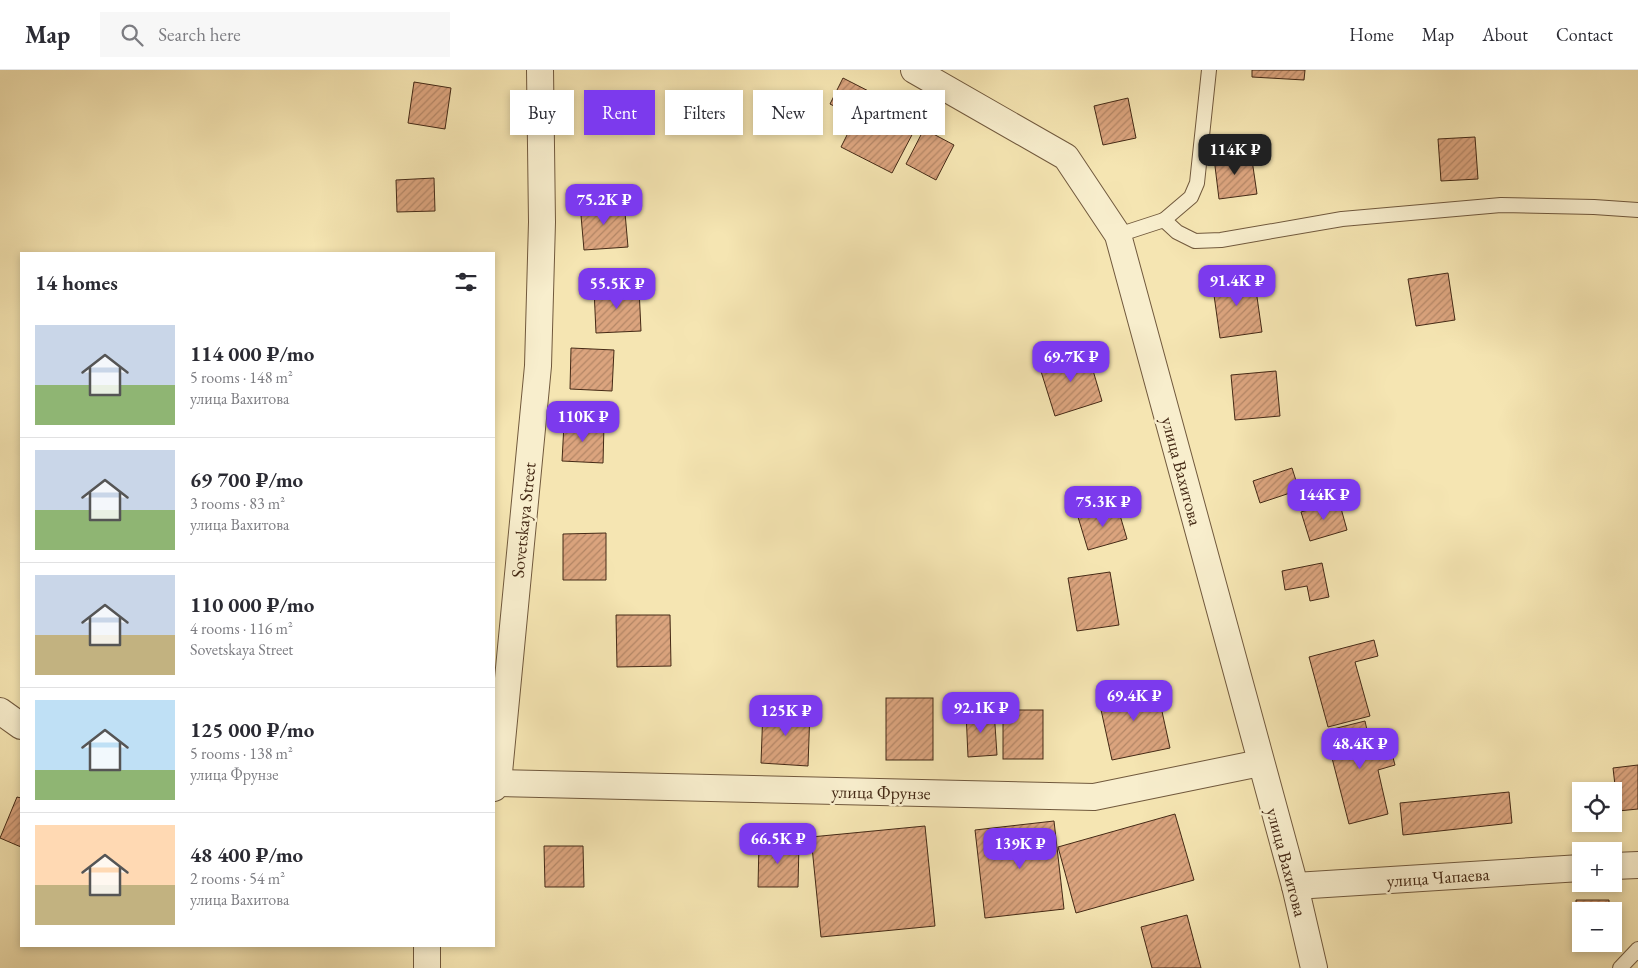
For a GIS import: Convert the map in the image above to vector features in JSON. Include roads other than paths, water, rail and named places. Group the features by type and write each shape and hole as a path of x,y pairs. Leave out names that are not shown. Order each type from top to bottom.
{"street":[{"name":"Sovetskaya Street","path":"496,785 538,366 542,222 540,70"},
{"name":"улица Вахитова","path":"914,70 1066,157 1118,235 1295,886 1314,968"},
{"path":"0,711 20,725"},
{"name":"улица Фрунзе","path":"496,785 1094,796 1260,762"},
{"path":"1622,866 1638,865"},
{"name":"улица Чапаева","path":"1295,886 1572,869"},
{"path":"427,947 427,968"}],"lane":[{"path":"1118,235 1164,220 1192,197 1197,183 1208,70"},
{"path":"1164,220 1177,232 1195,240 1221,240 1342,219 1501,205 1638,210"},
{"path":"1620,968 1638,949"}]}
